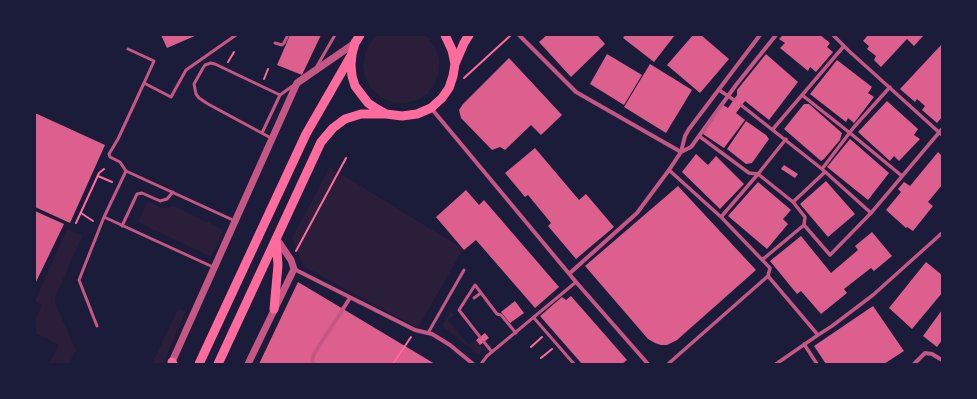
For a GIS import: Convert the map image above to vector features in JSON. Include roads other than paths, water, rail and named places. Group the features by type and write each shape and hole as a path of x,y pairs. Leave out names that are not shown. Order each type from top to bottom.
{"main road":[{"path":"218,364 321,142 333,128 345,119 361,114 386,114 402,116 417,114 431,108 442,98 449,88 454,76 455,64 452,50 445,35"},
{"path":"455,64 469,35"},
{"path":"199,364 306,134 352,54 358,39"},
{"path":"352,54 352,76 355,86 368,103 386,114"},
{"path":"274,309 278,265 276,237"}],"street":[{"path":"519,35 576,92 681,152"},
{"path":"570,273 637,213 681,152 685,136 689,129 760,35"},
{"path":"681,152 691,147 728,96 776,35"},
{"path":"804,225 830,255 871,213 941,132 833,35"},
{"path":"172,363 297,83 358,39"},
{"path":"773,129 844,46"},
{"path":"793,202 823,170 850,133 890,87"},
{"path":"719,90 734,100"},
{"path":"802,95 902,176"},
{"path":"742,105 786,139 871,213"},
{"path":"431,108 576,282 648,364"},
{"path":"699,136 749,173 758,174 793,202 805,217 804,225 762,260"},
{"path":"721,217 786,139"},
{"path":"668,364 768,276 770,268 721,217 669,170"},
{"path":"768,276 818,335 873,295 942,234"},
{"path":"276,237 291,260 294,269 415,330 428,333 441,339 472,364"},
{"path":"248,364 294,269"},
{"path":"314,364 312,360 314,354 350,298"},
{"path":"804,344 817,364"},
{"path":"914,364 925,353 941,357"}],"lane":[{"path":"144,83 171,97 186,70 236,35"},
{"path":"275,43 282,45 288,35"},
{"path":"315,70 335,35"},
{"path":"128,49 154,61 118,139 109,154 110,157 120,162 126,171 235,221"},
{"path":"272,138 199,98 196,94 194,84 201,69 205,65 211,63 280,94"},
{"path":"262,133 280,94 297,83"},
{"path":"97,326 79,280 104,217 126,171"},
{"path":"122,226 137,194 142,193 160,200 167,199 173,192"},
{"path":"104,217 214,267"},
{"path":"428,333 464,270"},
{"path":"481,364 492,352 576,282"},
{"path":"480,337 459,310 474,285 497,314 501,314 516,333"},
{"path":"474,298 481,293"},
{"path":"534,318 574,364"},
{"path":"776,364 818,335"},
{"path":"484,342 492,352"}]}
